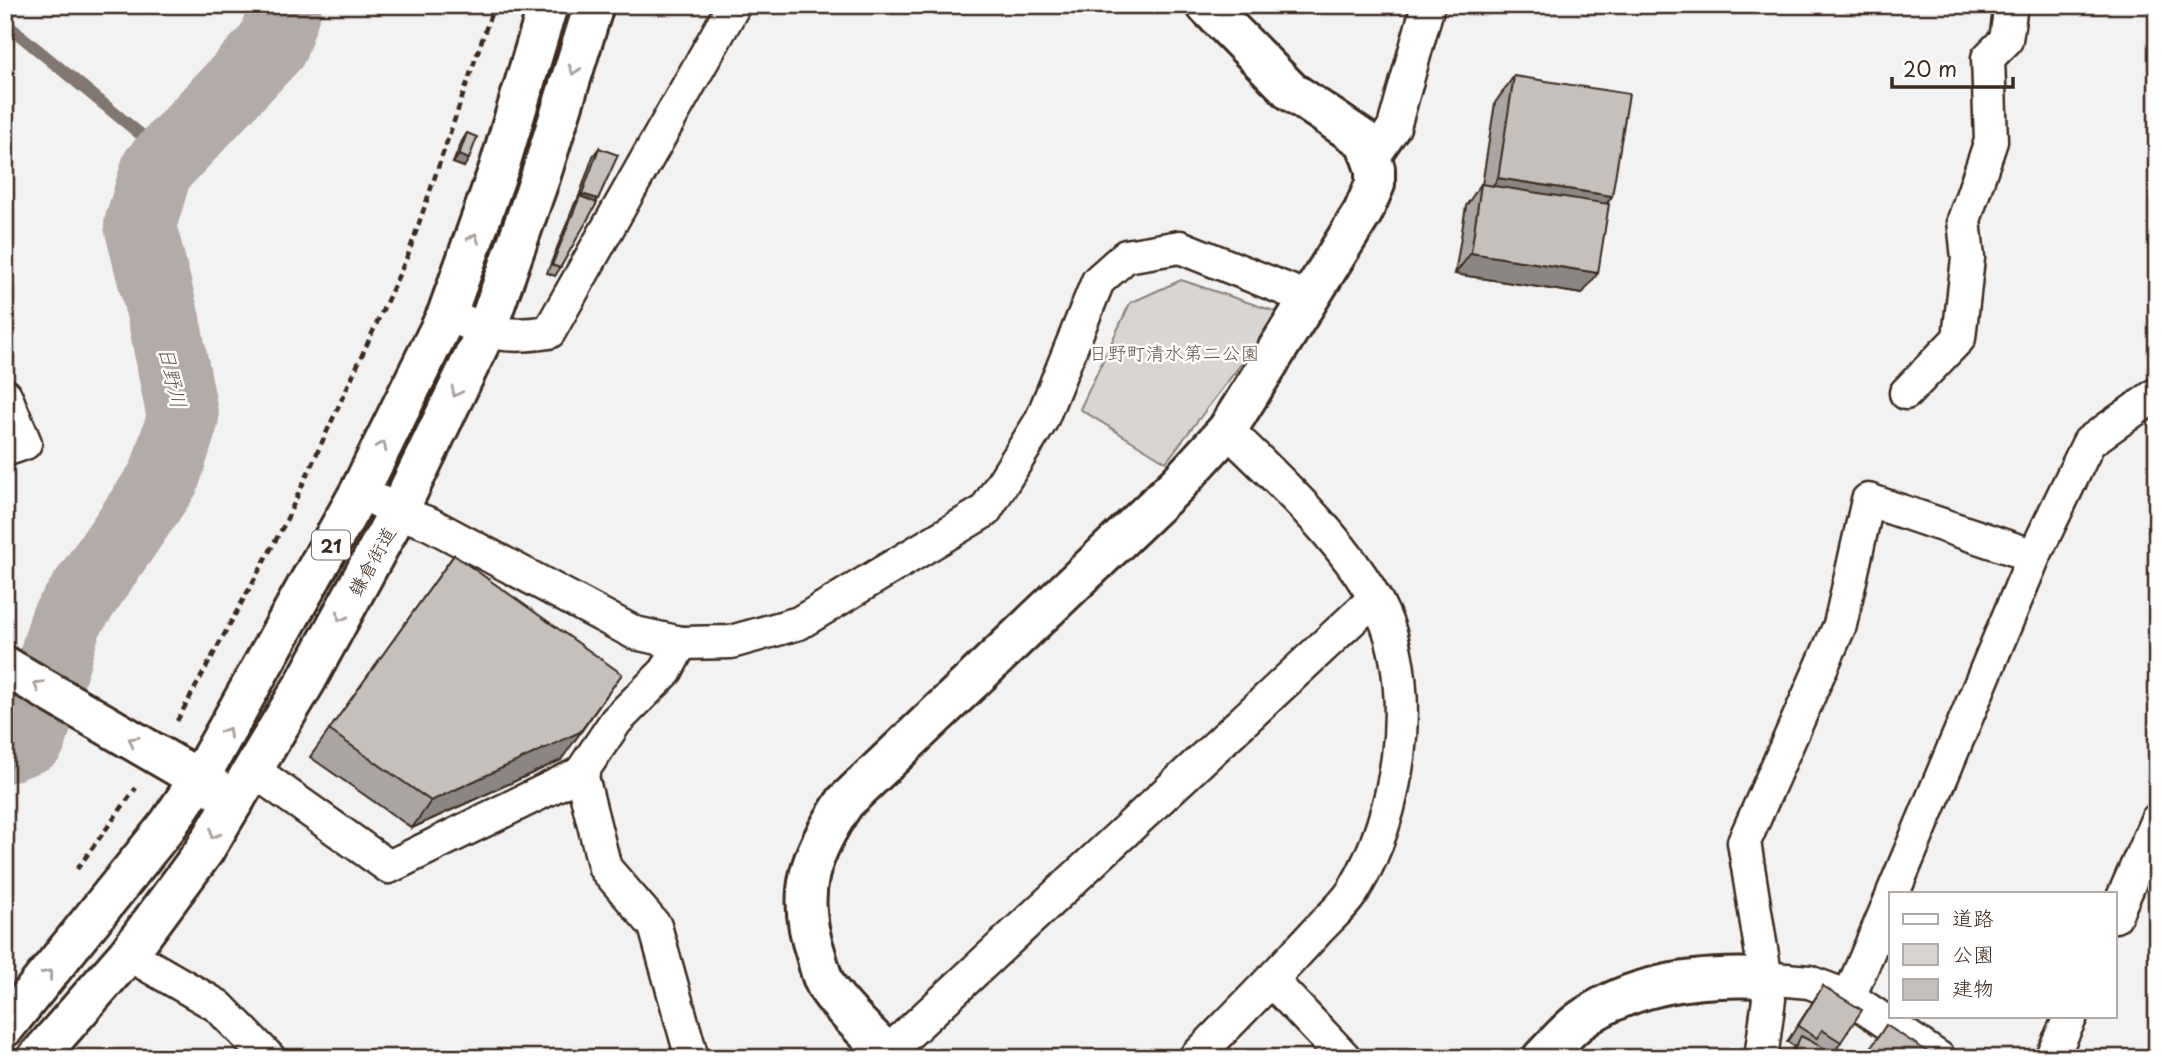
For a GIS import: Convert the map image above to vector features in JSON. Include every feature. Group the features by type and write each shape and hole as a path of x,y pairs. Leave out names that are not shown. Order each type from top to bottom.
{"main road":[{"name":"21","path":"5,1027 168,825 199,779 360,491 447,314 499,168 548,5"},
{"name":"鎌倉街道","path":"37,1058 128,954 204,851 306,681 398,512 486,331 540,178 594,5"},
{"path":"890,1055 827,989 812,943 806,888 820,840 845,802 1178,484 1227,430 1363,212 1375,184 1372,159 1365,141 1291,91 1206,5"},
{"path":"5,666 199,779 244,785"},
{"path":"1542,1058 1581,1020 1622,996 1687,980 1727,976 1763,978"}],"street":[{"path":"447,314 486,331 515,337 549,332 734,5"},
{"path":"1372,159 1394,127 1428,5"},
{"path":"1906,393 1959,338 1968,258 1964,220 1991,141 1988,58 2006,40 2011,5"},
{"path":"360,491 398,512 430,524 635,633 681,643 731,642 799,622 985,511 1041,421 1098,281 1126,256 1180,247 1310,299"},
{"path":"1893,892 2034,556 2089,442 2157,394"},
{"path":"5,395 25,443 5,450"},
{"path":"1195,1058 1272,981 1354,890 1377,842 1395,783 1401,735 1398,670 1391,634 1364,583 1307,508 1227,430"},
{"path":"1761,1058 1769,999 1763,978 1744,842 1840,625 1868,499 2034,556"},
{"path":"890,1055 1373,600"},
{"path":"244,785 389,867 581,773 616,721 666,671 681,643"},
{"path":"581,773 605,869 655,926 692,1058"},
{"path":"2116,914 2157,820"},
{"path":"1849,998 1889,904"},
{"path":"128,954 218,1006 269,1058"},
{"path":"1763,978 1809,982 1849,998 1939,1058"},
{"path":"1272,981 1345,1058"},
{"path":"2051,1058 2070,1018"}],"path":[{"path":"75,872 158,756 284,525 408,255 494,5"}],"green space":[{"name":"日野町清水第二公園","path":"1181,280 1280,313 1166,462 1080,409 1130,303"}],"shaded area":[{"path":"28,708 46,723 37,742 5,766 5,734"}],"building":[{"path":"1514,76 1629,94 1612,196 1498,178"},
{"path":"467,133 477,137 469,159 459,155"},
{"path":"599,148 618,155 598,199 582,194"},
{"path":"1481,184 1609,204 1598,273 1471,253"},
{"path":"580,196 597,203 560,268 552,265"},
{"path":"454,555 622,674 580,732 431,801 329,730"},
{"path":"1823,986 1862,1010 1841,1042 1822,1030 1817,1038 1798,1026"},
{"path":"1886,1025 1936,1057 1936,1058 1865,1057"},
{"path":"1801,1036 1843,1058 1790,1058"}],"waterway":[{"name":"日野川","path":"5,747 31,737 66,621 164,478 183,418 164,320 140,225 157,169 272,46 286,5"},
{"path":"5,23 168,157"}]}
